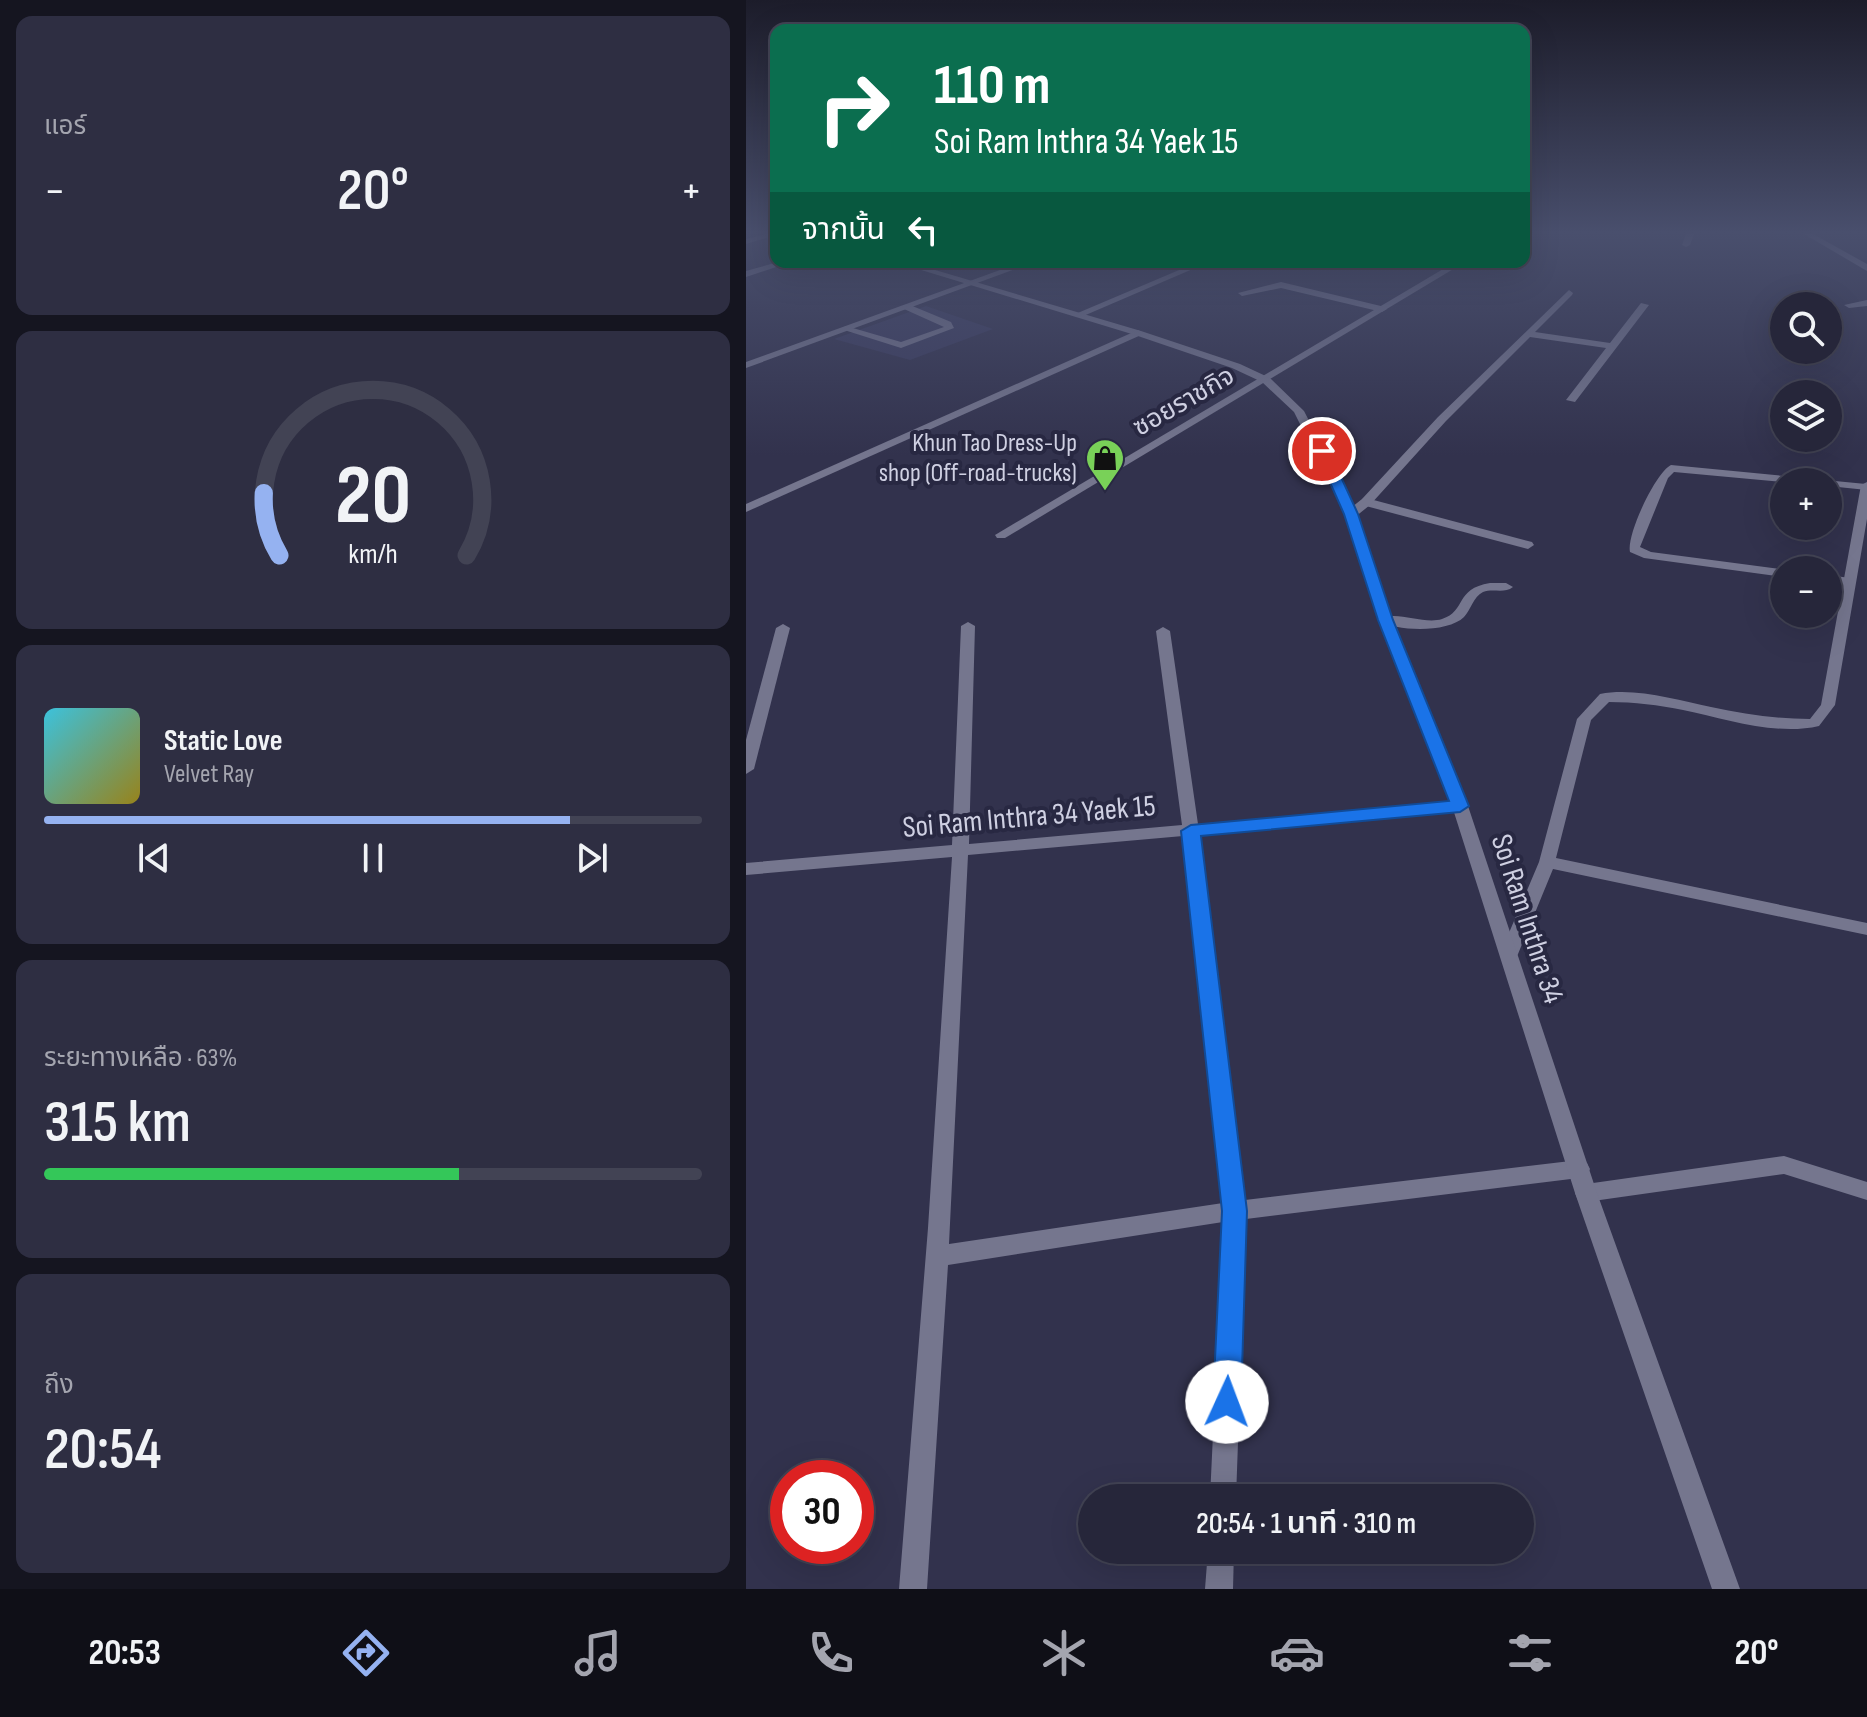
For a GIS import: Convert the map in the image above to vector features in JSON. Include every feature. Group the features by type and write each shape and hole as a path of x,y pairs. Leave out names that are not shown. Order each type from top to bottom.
{"street":[{"path":"746,365 904,308"},
{"path":"846,329 901,345 949,328 948,324 910,308"},
{"name":"Soi Ram Inthra 34","path":"1056,308 1213,358 1266,380 1299,411 1351,514 1386,620 1460,806 1586,1193 1726,1589"},
{"path":"1078,315 1094,308"},
{"path":"1351,514 1554,308"},
{"path":"1571,400 1641,308"},
{"name":"ซอยราชกิจ","path":"1001,535 1382,309"},
{"path":"746,508 1138,333"},
{"path":"1529,334 1610,346"},
{"path":"1770,477 1671,468 1663,477 1635,540 1634,549 1648,555 1770,571"},
{"path":"1509,954 1547,862 1584,719 1605,697 1638,696 1785,725 1814,723 1828,705 1866,486 1842,484"},
{"path":"1366,502 1528,545"},
{"path":"1842,581 1850,582"},
{"path":"1386,620 1437,624 1451,621 1473,590 1484,585 1506,587"},
{"path":"913,1589 939,1256 963,852 968,626"},
{"path":"746,769 783,628"},
{"path":"1163,631 1191,831 1235,1211 1224,1484"},
{"name":"Soi Ram Inthra 34 Yaek 15","path":"746,869 1460,806"},
{"path":"1547,862 1867,929"},
{"path":"1586,1193 1784,1165 1867,1191"},
{"path":"939,1256 1235,1211 1579,1169"},
{"path":"1219,1589 1220,1564"}],"shaded area":[{"path":"920,308 932,308 993,329 910,360 834,339"}],"place":[{"name":"Khun Tao Dress-Up shop (Off-road-trucks)","path":"1105,492"}],"route":[{"path":"1227,1402 1235,1211 1191,831 1460,806 1386,620 1351,514 1322,451"}]}
